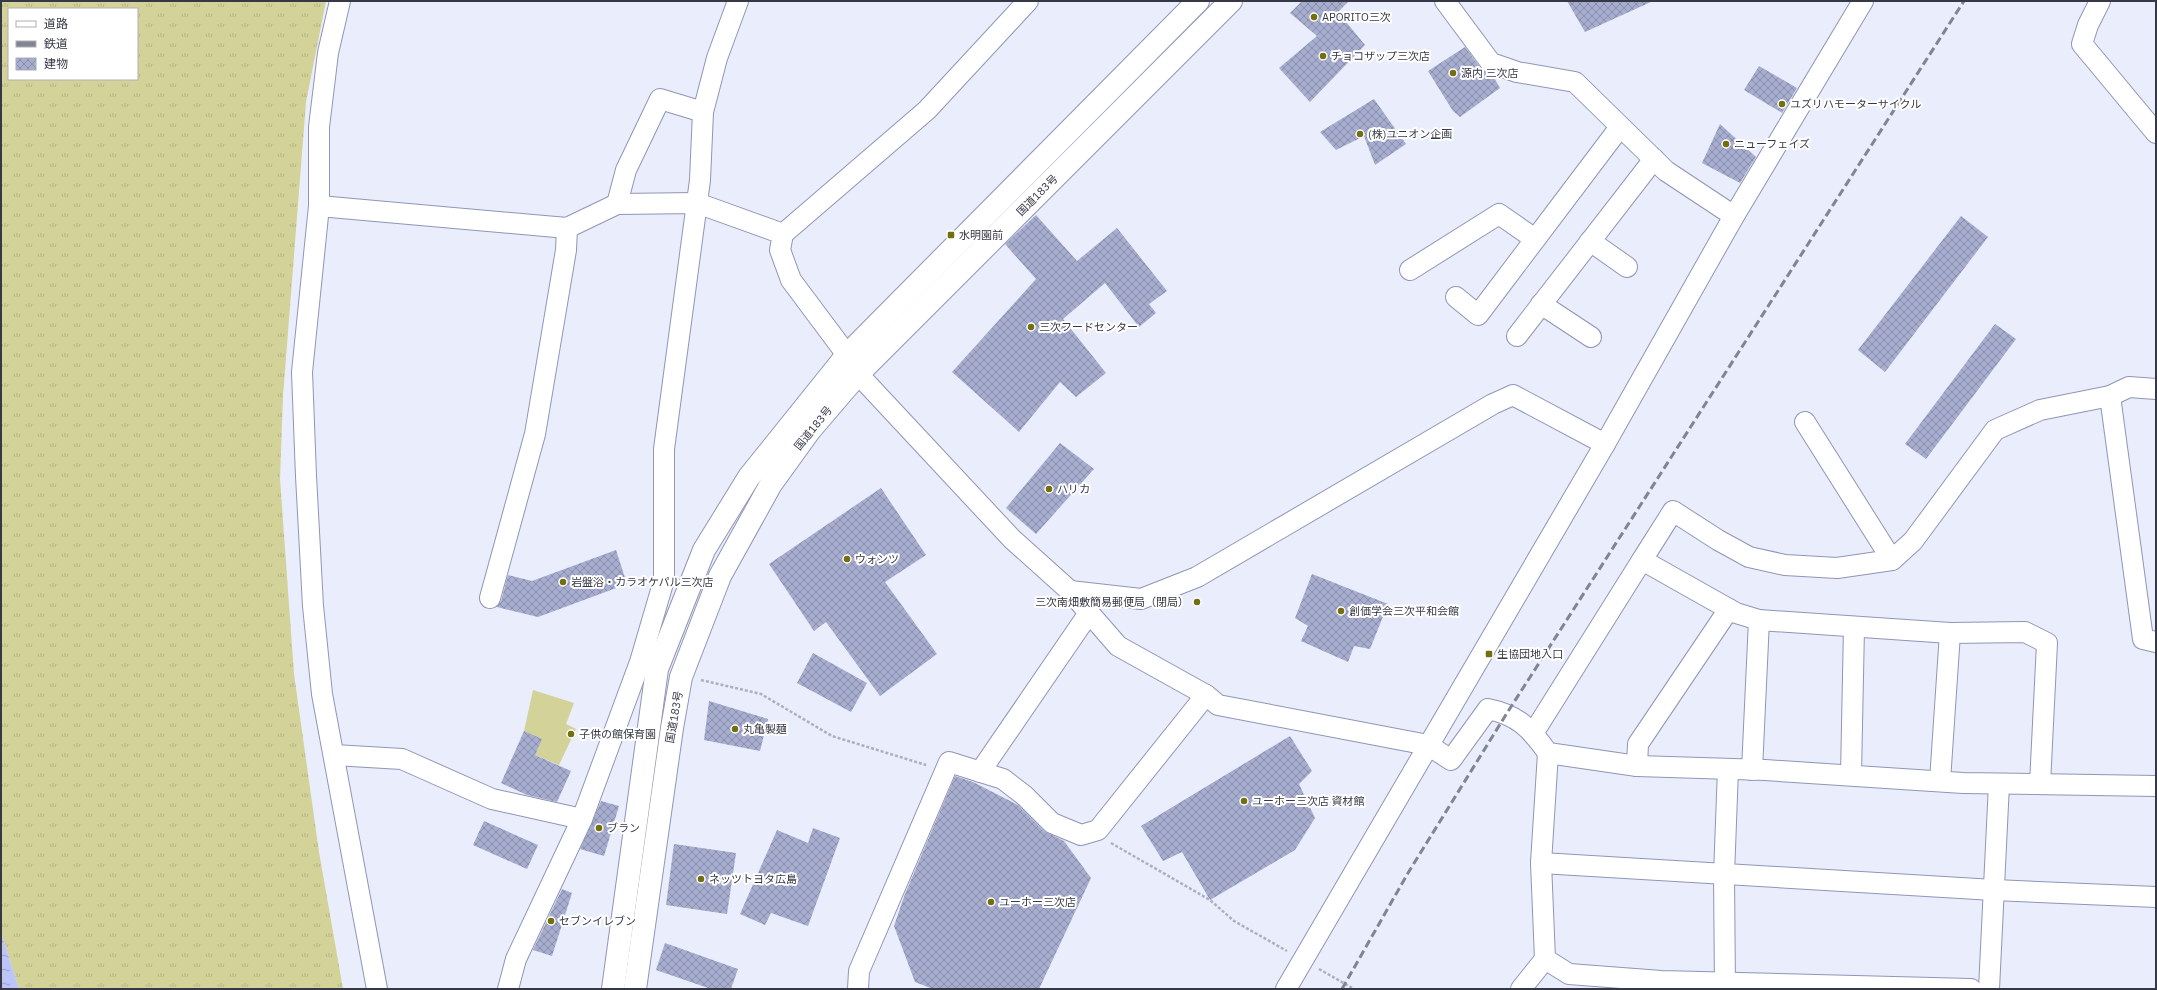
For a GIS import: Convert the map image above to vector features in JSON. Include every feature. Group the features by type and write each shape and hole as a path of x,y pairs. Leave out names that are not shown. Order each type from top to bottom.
{"highway":[{"name":"国道183号","path":"613,989 648,666 708,544 749,477 847,355 1198,1"},
{"name":"国道183号","path":"635,989 672,728 681,677 720,576 771,484 810,430 858,374 1231,1"}],"street":[{"path":"340,1 328,53 319,127 319,206 303,379 313,606 322,694 377,989"},
{"path":"508,989 516,959 582,819 648,666 664,580 664,449 700,180 703,112 717,58 738,1"},
{"path":"1028,1 927,110 783,234 780,250 791,280 847,355 858,374 1012,540 1070,590 1118,646 1206,696 1218,705 1428,745 1451,760 1488,710 1506,713 1534,732 1548,753 1541,863 1544,959 1521,989"},
{"path":"1444,1 1491,63 1517,72 1575,82 1666,170 1734,216"},
{"path":"1286,989 1604,444 1734,216 1863,1"},
{"path":"2100,1 2088,25 2082,44 2156,133"},
{"path":"617,204 626,170 660,99 703,112"},
{"path":"1456,296 1478,315 1620,127"},
{"path":"1517,336 1654,159"},
{"path":"319,206 567,228 617,204 697,203 783,234"},
{"path":"1410,270 1499,214 1535,239"},
{"path":"490,598 535,434 566,250 567,228"},
{"path":"1590,241 1626,267"},
{"path":"1541,304 1591,337"},
{"path":"1534,732 1673,511 1749,558 1785,565 1837,568 1892,560 1913,541 1995,430 2040,410 2110,396 2129,387 2156,389"},
{"path":"1070,590 1141,599 1197,577 1493,404 1513,394 1604,444"},
{"path":"2110,396 2143,639 2156,642"},
{"path":"1805,422 1892,560"},
{"path":"1642,560 1729,609 1759,620 1950,633 2025,632 2047,643 2040,784"},
{"path":"1637,766 1638,744 1729,609"},
{"path":"980,772 1089,613"},
{"path":"1752,770 1759,620"},
{"path":"1851,775 1854,627"},
{"path":"1940,781 1950,633"},
{"path":"648,666 681,677"},
{"path":"858,989 859,971 949,762 1003,779 1052,822 1082,835 1098,830 1206,696"},
{"path":"1548,753 1637,766 1752,770 1999,784 2156,786"},
{"path":"334,755 402,759 492,798 582,819"},
{"path":"1725,986 1724,875 1728,769"},
{"path":"1989,989 1999,784"},
{"path":"1541,863 1994,890 2156,897"},
{"path":"1544,959 1569,974 1661,985 1971,989"}],"path":[{"path":"1303,960 1354,989"}],"green space":[{"path":"1,1 326,1 306,102 283,396 280,479 294,674 319,852 343,989 19,989 1,932"},
{"path":"533,690 574,703 566,724 576,729 559,765 535,755 524,731"}],"water":[{"path":"1,932 19,989 1,989"}],"building":[{"name":"チョコザップ三次店","path":"1302,1 1349,1 1338,12 1365,45 1310,102 1279,68 1317,36 1290,13"},
{"path":"1567,1 1653,1 1585,32"},
{"path":"1465,47 1482,70 1493,76 1500,88 1460,117 1453,111 1428,71"},
{"name":"ユズリハモーターサイクル","path":"1759,66 1797,88 1782,113 1744,90"},
{"name":"(株)ユニオン企画","path":"1374,99 1406,144 1375,165 1364,136 1336,150 1320,132"},
{"name":"ニューフェイズ","path":"1720,124 1756,157 1740,183 1702,163"},
{"path":"1036,215 1077,261 1117,228 1167,291 1149,304 1156,313 1139,327 1105,283 1063,319 1106,373 1076,397 1060,382 1019,432 952,372 1036,279 1005,244"},
{"path":"1961,216 1988,237 1885,372 1858,350"},
{"path":"1995,324 2016,339 1926,459 1905,444"},
{"name":"ハリカ","path":"1060,443 1094,469 1036,534 1006,508"},
{"name":"ウォンツ","path":"881,488 926,555 885,582 937,654 880,696 826,622 814,631 769,564"},
{"name":"岩盤浴・カラオケパル三次店","path":"616,550 627,584 538,617 497,607 501,601 508,575 532,581"},
{"name":"創価学会三次平和会館","path":"1312,574 1388,604 1370,649 1354,646 1348,662 1301,641 1308,626 1295,618"},
{"path":"813,653 867,683 851,712 797,683"},
{"name":"丸亀製麺","path":"709,701 768,719 760,751 704,740"},
{"path":"524,731 542,739 535,755 571,771 557,802 527,795 501,783"},
{"name":"ユーホー三次店 資材館","path":"1290,736 1312,771 1299,784 1315,818 1295,850 1210,900 1182,852 1163,861 1141,826"},
{"name":"ユーホー三次店","path":"955,776 973,782 1018,805 1044,831 1064,841 1091,878 1039,989 933,989 915,982 894,926 905,894"},
{"name":"ブラン","path":"601,801 619,806 604,856 580,849"},
{"path":"484,821 538,845 527,869 473,845"},
{"path":"813,828 840,838 808,926 771,913 765,925 740,914 777,830 808,843"},
{"name":"ネッツトヨタ広島","path":"674,844 736,853 727,914 666,905"},
{"name":"セブンイレブン","path":"562,889 572,893 552,956 533,950"},
{"path":"665,943 738,969 731,989 711,989 656,970"}],"railway":[{"path":"1342,989 1408,873 1507,713 1964,1"}],"place":[{"name":"APORITO三次","path":"1314,17"},
{"name":"チョコザップ三次店","path":"1323,56"},
{"name":"源内 三次店","path":"1453,73"},
{"name":"ユズリハモーターサイクル","path":"1782,104"},
{"name":"(株)ユニオン企画","path":"1360,134"},
{"name":"ニューフェイズ","path":"1726,144"},
{"name":"水明園前","path":"951,235"},
{"name":"三次フードセンター","path":"1031,327"},
{"name":"ハリカ","path":"1049,489"},
{"name":"ウォンツ","path":"847,559"},
{"name":"岩盤浴・カラオケパル三次店","path":"563,582"},
{"name":"三次南畑敷簡易郵便局（閉局）","path":"1197,602"},
{"name":"創価学会三次平和会館","path":"1341,611"},
{"name":"生協団地入口","path":"1489,654"},
{"name":"丸亀製麺","path":"735,729"},
{"name":"子供の館保育園","path":"571,734"},
{"name":"ユーホー三次店 資材館","path":"1244,801"},
{"name":"ブラン","path":"599,828"},
{"name":"ネッツトヨタ広島","path":"701,879"},
{"name":"ユーホー三次店","path":"991,902"},
{"name":"セブンイレブン","path":"551,921"}]}
